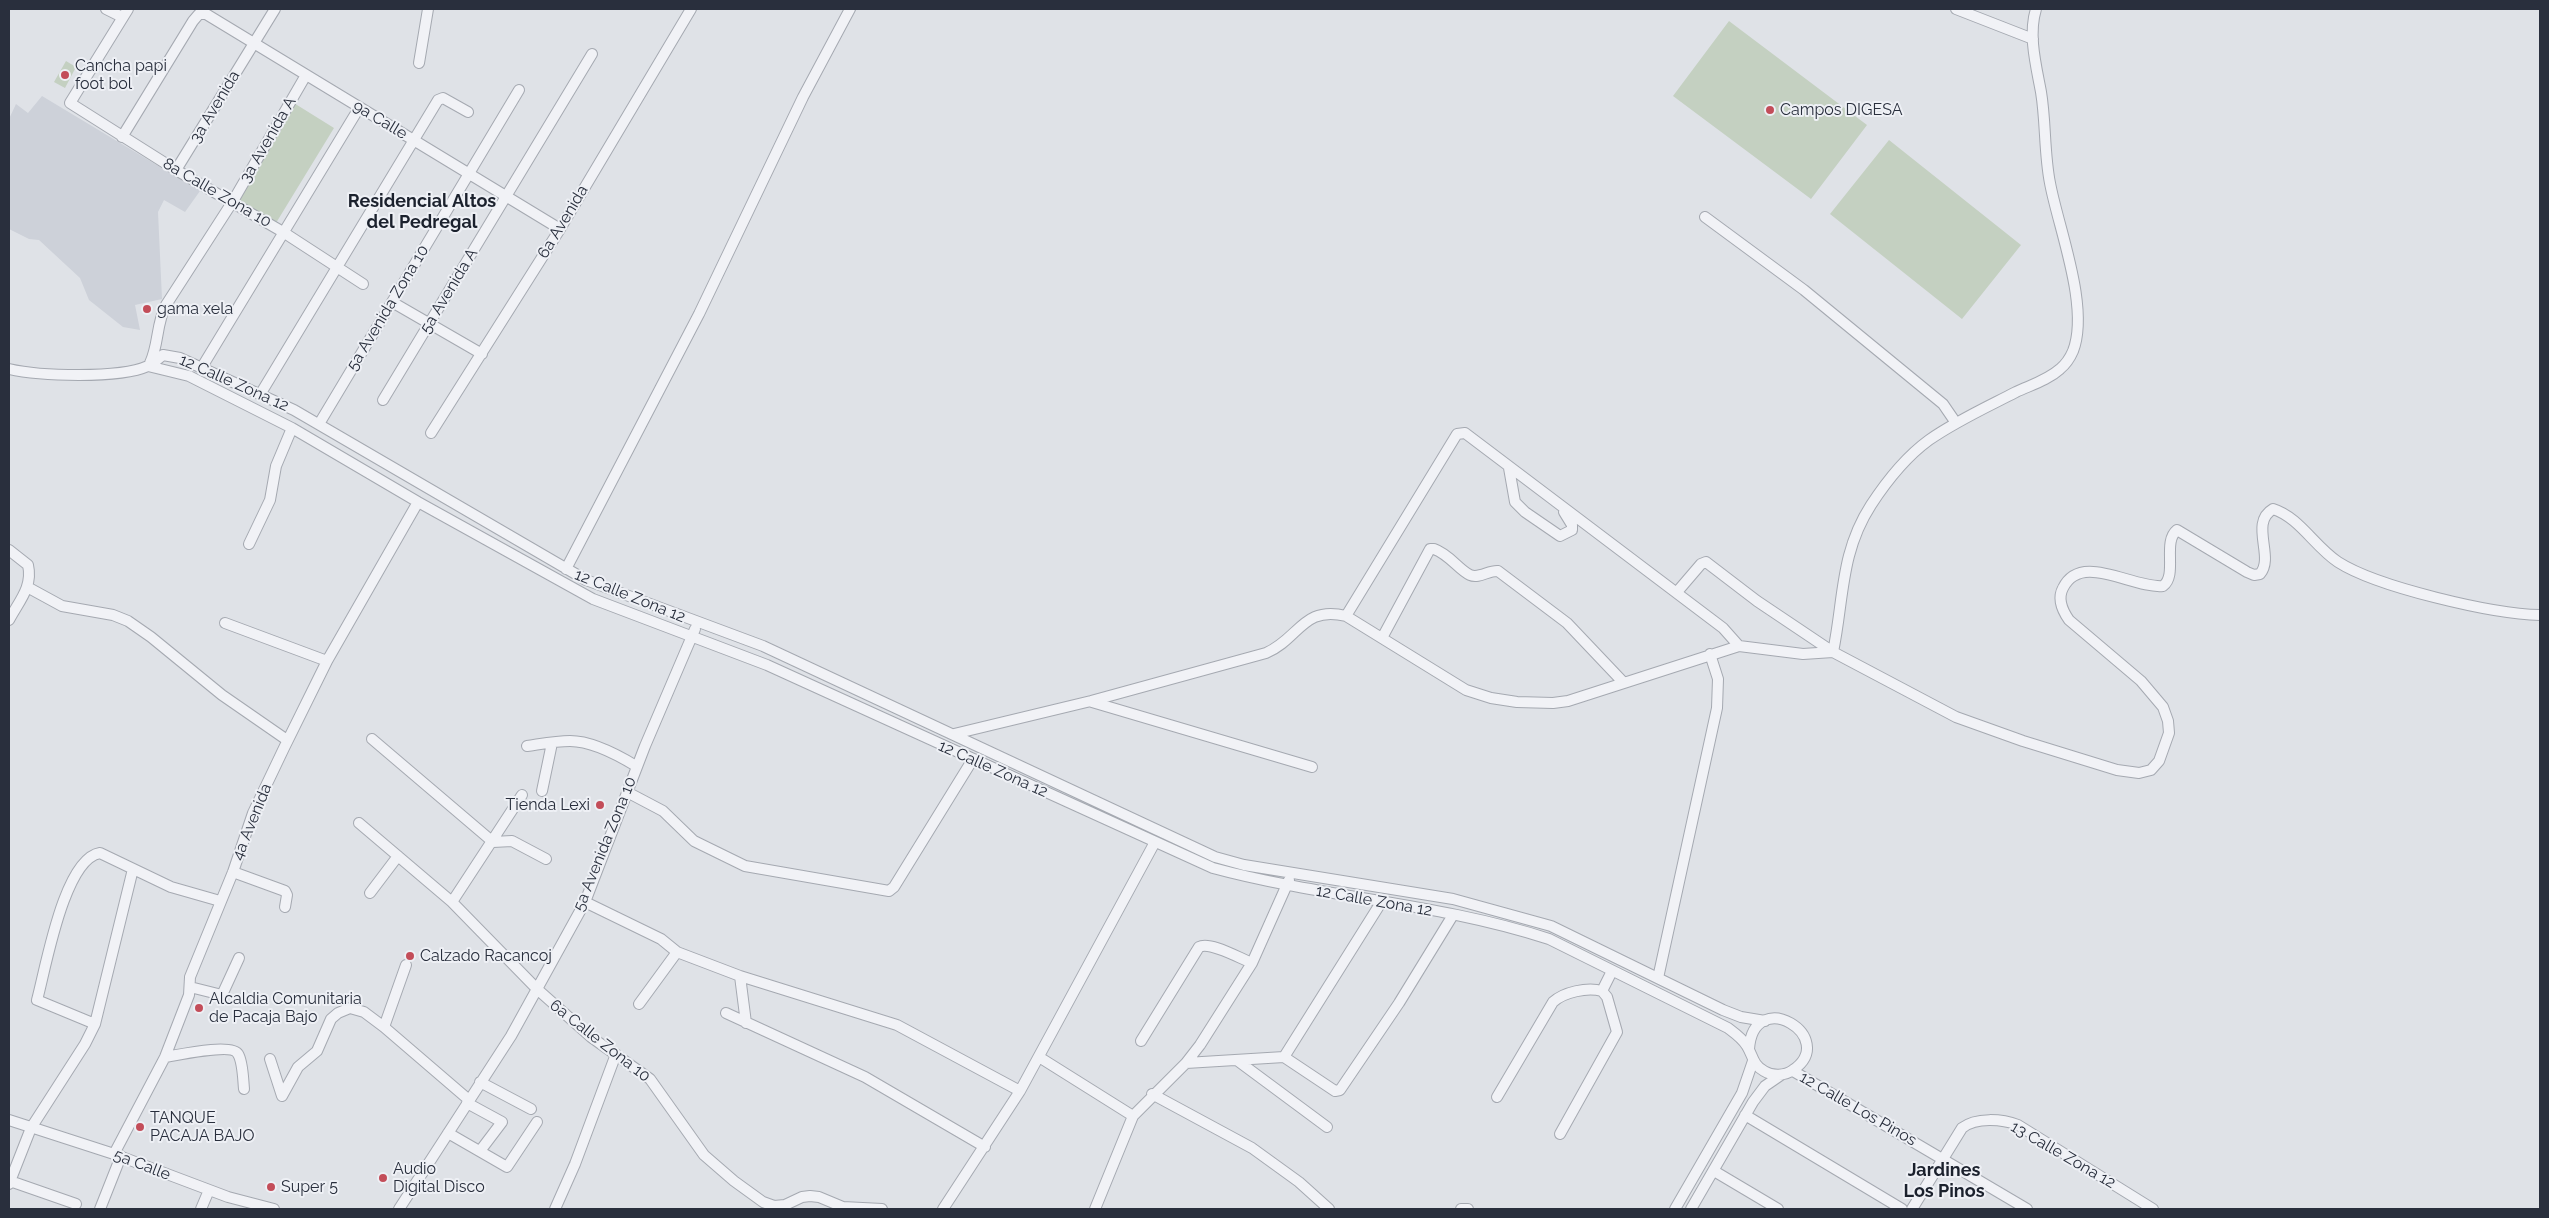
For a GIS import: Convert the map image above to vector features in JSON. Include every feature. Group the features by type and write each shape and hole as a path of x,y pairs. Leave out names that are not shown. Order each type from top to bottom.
{"street":[{"path":"106,9 125,13"},
{"name":"3a Avenida","path":"176,170 275,9"},
{"path":"418,63 428,9"},
{"name":"6a Avenida","path":"431,433 560,228 691,9"},
{"path":"566,569 699,314 803,97 850,9"},
{"path":"1956,9 2033,39"},
{"path":"1833,652 1845,567 1863,520 1878,496 1916,452 1956,423 2051,376 2066,364 2075,344 2077,321 2070,260 2050,181 2045,118 2033,39 2032,22 2036,9"},
{"name":"8a Calle Zona 10","path":"125,13 70,103 176,170 233,201 362,284"},
{"name":"9a Calle","path":"122,137 193,21 200,14 210,16 413,141 560,228"},
{"name":"5a Avenida A","path":"383,400 592,54"},
{"name":"3a Avenida A","path":"148,366 156,349 159,320 166,305 233,201 306,75"},
{"name":"5a Avenida Zona 10","path":"319,424 519,90"},
{"path":"261,393 440,98 468,112"},
{"path":"202,367 359,108"},
{"path":"1705,217 1812,296 1943,404 1956,423"},
{"path":"392,302 482,354"},
{"name":"12 Calle Zona 12","path":"148,366 163,354 176,356 261,393 319,424 566,569 606,589 763,646 1215,857 1244,865 1453,899 1551,926 1732,1014 1765,1021"},
{"path":"9,369 42,373 114,374 148,366"},
{"name":"12 Calle Zona 12","path":"148,366 189,376 292,428 418,502 593,599 767,664 973,760 1214,868 1288,886 1453,915 1522,930 1549,939 1728,1028 1744,1041 1749,1049"},
{"path":"249,544 270,500 276,466 292,428"},
{"path":"1346,616 1457,434 1465,433 1723,628 1739,646"},
{"path":"1509,468 1514,502 1554,534 1564,536 1570,532 1572,525 1560,506"},
{"name":"4a Avenida","path":"100,1209 118,1155 165,1056 184,1010 190,988 190,977 233,872 253,813 327,661 418,502"},
{"path":"1676,592 1701,564 1706,562 1757,601 1833,652 1956,717 2117,770 2139,773 2151,770 2159,761 2165,749 2169,734 2163,707 2141,681 2069,620 2062,611 2061,593 2068,580 2076,574 2089,570 2147,586 2163,586 2168,579 2172,534 2177,530 2247,572 2254,575 2260,574 2265,562 2264,524 2268,512 2273,509 2294,522 2329,556 2362,574 2473,605 2540,615"},
{"path":"491,543 498,530"},
{"path":"1382,638 1430,549 1434,549 1458,564 1469,575 1477,576 1490,570 1498,571 1567,622 1624,682"},
{"path":"9,550 28,564 30,579 29,588 9,620"},
{"path":"29,588 62,606 113,616 128,621 151,637 222,695 287,740"},
{"path":"947,748 954,734 1091,701 1266,653 1284,643 1312,617 1325,613 1346,616 1466,690 1504,701 1552,704 1568,701 1739,646 1803,654 1833,652"},
{"path":"225,623 327,661"},
{"name":"5a Avenida Zona 10","path":"399,1209 511,1036 585,902 636,766 698,623"},
{"path":"1658,978 1717,708 1718,679 1710,654"},
{"path":"1091,701 1312,767"},
{"path":"372,739 493,842 512,841 546,859"},
{"path":"527,746 571,741 583,742 622,758 636,766"},
{"path":"542,791 552,743"},
{"path":"627,792 662,811 694,841 745,866 889,891 894,887 973,760"},
{"path":"452,902 522,795"},
{"name":"6a Calle Zona 10","path":"359,823 452,902 537,989 591,1037 639,1070 660,1089 686,1133 713,1165 763,1202 774,1206 785,1205 810,1196 819,1197 843,1208 882,1209"},
{"path":"943,1209 1020,1091 1155,842"},
{"path":"94,1024 38,1000 65,896 81,865 87,858 100,853 171,887 220,901"},
{"path":"370,893 398,856"},
{"path":"76,1204 9,1183 31,1128 85,1044 94,1024 134,869"},
{"path":"233,872 285,890 287,895 285,907"},
{"path":"1095,1209 1133,1116 1152,1094 1186,1063 1252,963 1288,886 1290,872"},
{"path":"1284,1057 1382,901"},
{"path":"585,902 661,939 677,952 740,976 897,1024 1020,1091"},
{"path":"1186,1063 1284,1057 1335,1091 1340,1090 1400,1003 1453,915"},
{"path":"1141,1040 1199,947 1204,944 1212,946 1252,963"},
{"path":"639,1004 677,952"},
{"path":"190,988 222,995 239,958"},
{"path":"384,1027 406,966"},
{"path":"1602,992 1612,971"},
{"path":"740,976 746,1023"},
{"path":"1497,1096 1553,1002 1568,994 1592,990 1602,992 1607,997 1616,1022 1616,1037 1560,1134"},
{"path":"270,1059 282,1096 298,1067 317,1051 329,1023 338,1013 350,1008 357,1009 384,1027 468,1101 502,1122 480,1151"},
{"path":"726,1013 865,1078 985,1147"},
{"path":"1691,1209 1759,1093 1781,1075 1793,1070 1804,1058 1805,1041 1802,1033 1790,1021 1773,1019 1765,1021 1753,1033 1749,1049 1753,1061 1765,1072 1781,1075"},
{"path":"165,1056 217,1049 233,1050 239,1055 244,1089"},
{"path":"555,1209 575,1164 616,1054"},
{"path":"1039,1058 1133,1116"},
{"path":"1238,1061 1327,1127"},
{"path":"1674,1209 1742,1093 1753,1061"},
{"name":"12 Calle Los Pinos","path":"1793,1070 2027,1209"},
{"path":"480,1082 531,1109"},
{"path":"1152,1094 1252,1148 1299,1182 1329,1209"},
{"path":"1745,1115 1902,1209"},
{"name":"5a Calle","path":"9,1120 118,1155 209,1190 274,1209"},
{"name":"13 Calle Zona 12","path":"1943,1158 1958,1132 1967,1124 2001,1121 2018,1125 2154,1209"},
{"path":"448,1133 507,1167 537,1122"},
{"path":"1912,1209 1943,1158"},
{"path":"1714,1171 1778,1209"},
{"path":"201,1209 209,1190"},
{"path":"1461,1209 1468,1209"}],"shaded area":[{"path":"42,96 200,191 185,212 164,200 158,212 162,299 135,305 140,330 123,327 89,300 80,278 39,240 29,239 9,229 9,119 16,104 28,113"}],"green space":[{"name":"Campos DIGESA","path":"1729,21 1867,125 1811,199 1673,96"},
{"name":"Cancha papi foot bol","path":"66,61 76,67 65,88 54,82"},
{"path":"289,100 334,128 276,223 231,195"},
{"name":"Campos DIGESA","path":"1889,140 2021,245 1962,319 1830,214"}],"place":[{"name":"Cancha papi foot bol","path":"65,75"},
{"name":"Campos DIGESA","path":"1770,110"},
{"name":"gama xela","path":"147,309"},
{"name":"Tienda Lexi","path":"600,805"},
{"name":"Calzado Racancoj","path":"410,956"},
{"name":"Alcaldia Comunitaria de Pacaja Bajo","path":"199,1008"},
{"name":"TANQUE PACAJA BAJO","path":"140,1127"},
{"name":"Audio Digital Disco","path":"383,1178"},
{"name":"Super 5","path":"271,1187"}],"district":[{"name":"Residencial Altos del Pedregal","path":"422,212"},
{"name":"Jardines Los Pinos","path":"1944,1181"}]}
